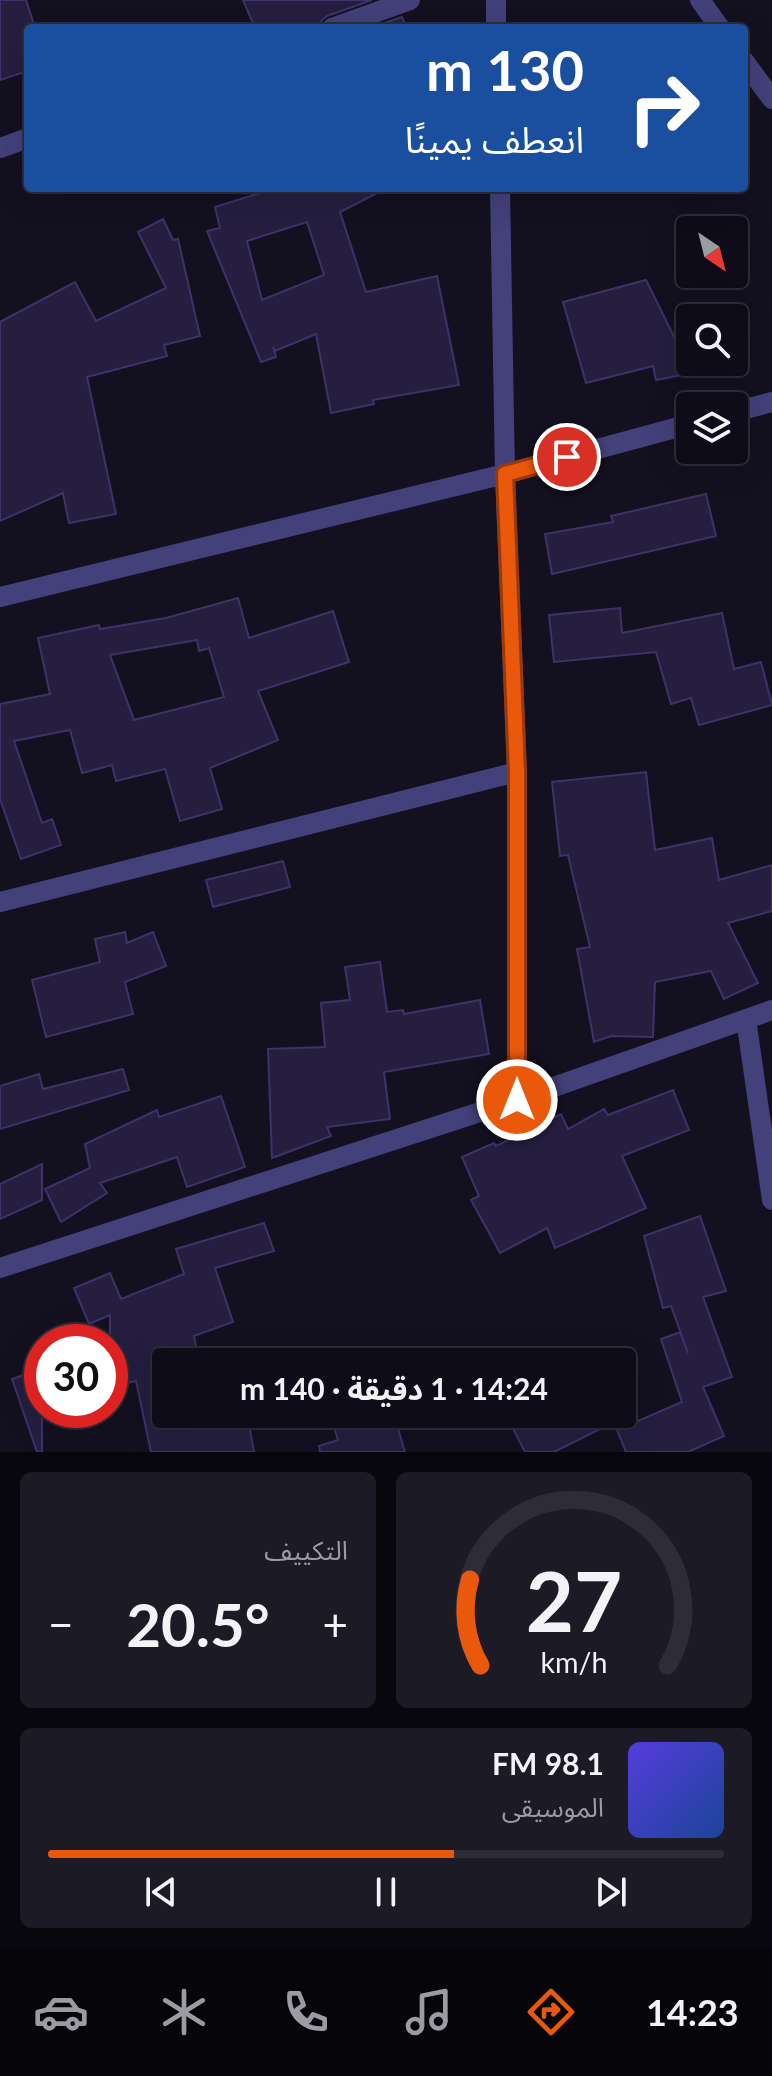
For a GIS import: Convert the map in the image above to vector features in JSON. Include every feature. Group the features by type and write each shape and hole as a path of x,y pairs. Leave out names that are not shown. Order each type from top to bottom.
{"street":[{"path":"343,24 410,0"},
{"path":"496,0 496,24"},
{"path":"700,0 717,24"},
{"path":"748,66 772,99"},
{"path":"0,148 24,139"},
{"path":"500,192 505,474 517,772 517,1100"},
{"path":"748,408 772,402"},
{"path":"0,597 505,474 676,428"},
{"path":"0,902 517,772"},
{"path":"0,1268 517,1100 772,1010"},
{"path":"746,1019 772,1200"}],"building":[{"path":"0,0 26,0 34,24 24,24 24,72 0,80"},
{"path":"243,0 372,0 327,16 320,24 253,24"},
{"path":"402,17 405,24 382,24"},
{"path":"263,192 379,192 340,212 366,292 437,276 459,385 373,400 374,404 331,413 316,334 275,351 273,347 276,357 261,362 207,231 220,228 215,207","holes":["307,222 324,275 262,300 247,241"]},
{"path":"163,219 173,240 178,239 200,336 164,345 167,356 87,377 116,514 69,523 63,493 0,521 0,322 75,282 96,321 166,288 138,232"},
{"path":"646,280 676,341 677,376 656,380 653,366 586,383 563,302"},
{"path":"706,494 716,536 552,574 545,534 613,522 611,516"},
{"path":"238,598 249,638 333,611 349,662 258,691 278,740 210,768 222,809 180,821 165,769 116,781 112,765 82,773 70,730 14,741 42,823 52,819 61,845 21,859 0,799 0,704 50,694 38,638 99,625 100,629 166,618","holes":["197,640 199,651 209,648 224,697 134,720 110,655"]},
{"path":"620,608 622,633 722,613 734,669 761,662 772,705 699,725 691,698 671,704 656,652 554,662 549,615"},
{"path":"646,772 655,850 712,838 719,880 772,865 772,911 728,923 758,983 724,999 711,971 655,982 653,1037 611,1036 594,1042 577,949 590,947 568,855 560,856 552,782"},
{"path":"283,861 290,887 213,907 206,880"},
{"path":"125,932 127,943 153,932 166,966 125,982 133,1014 46,1037 32,980 100,962 95,939"},
{"path":"380,962 387,1012 403,1010 404,1014 480,1000 489,1054 384,1072 390,1119 327,1127 331,1136 272,1158 268,1049 325,1047 321,1003 350,1000 345,967"},
{"path":"123,1069 129,1090 0,1129 0,1086 39,1074 43,1089"},
{"path":"673,1090 689,1130 622,1156 646,1208 555,1248 547,1228 500,1253 471,1200 479,1196 462,1157 494,1143 496,1146 561,1114 568,1129 604,1109 608,1115"},
{"path":"221,1096 245,1167 187,1187 177,1157 100,1183 107,1193 61,1222 45,1189 90,1168 85,1144 157,1110 159,1117"},
{"path":"42,1164 42,1200 0,1219 0,1184"},
{"path":"700,1216 726,1291 703,1297 732,1377 703,1387 724,1436 688,1452 626,1452 617,1430 636,1428 636,1422 682,1402 661,1339 680,1332 688,1353 671,1306 663,1308 644,1236"},
{"path":"264,1223 274,1251 215,1268 233,1322 194,1336 196,1348 152,1348 152,1428 250,1428 254,1452 151,1452 136,1381 128,1383 128,1324 110,1324 110,1315 89,1324 74,1288 110,1273 121,1299 184,1274 176,1249"},
{"path":"24,1375 24,1414 12,1379"},
{"path":"29,1428 42,1428 42,1452 37,1452"},
{"path":"334,1428 398,1428 405,1452 320,1452 319,1446 338,1440"},
{"path":"513,1428 602,1428 554,1452 525,1452"}],"route":[{"path":"517,1100 517,772 505,474 567,457"}]}
